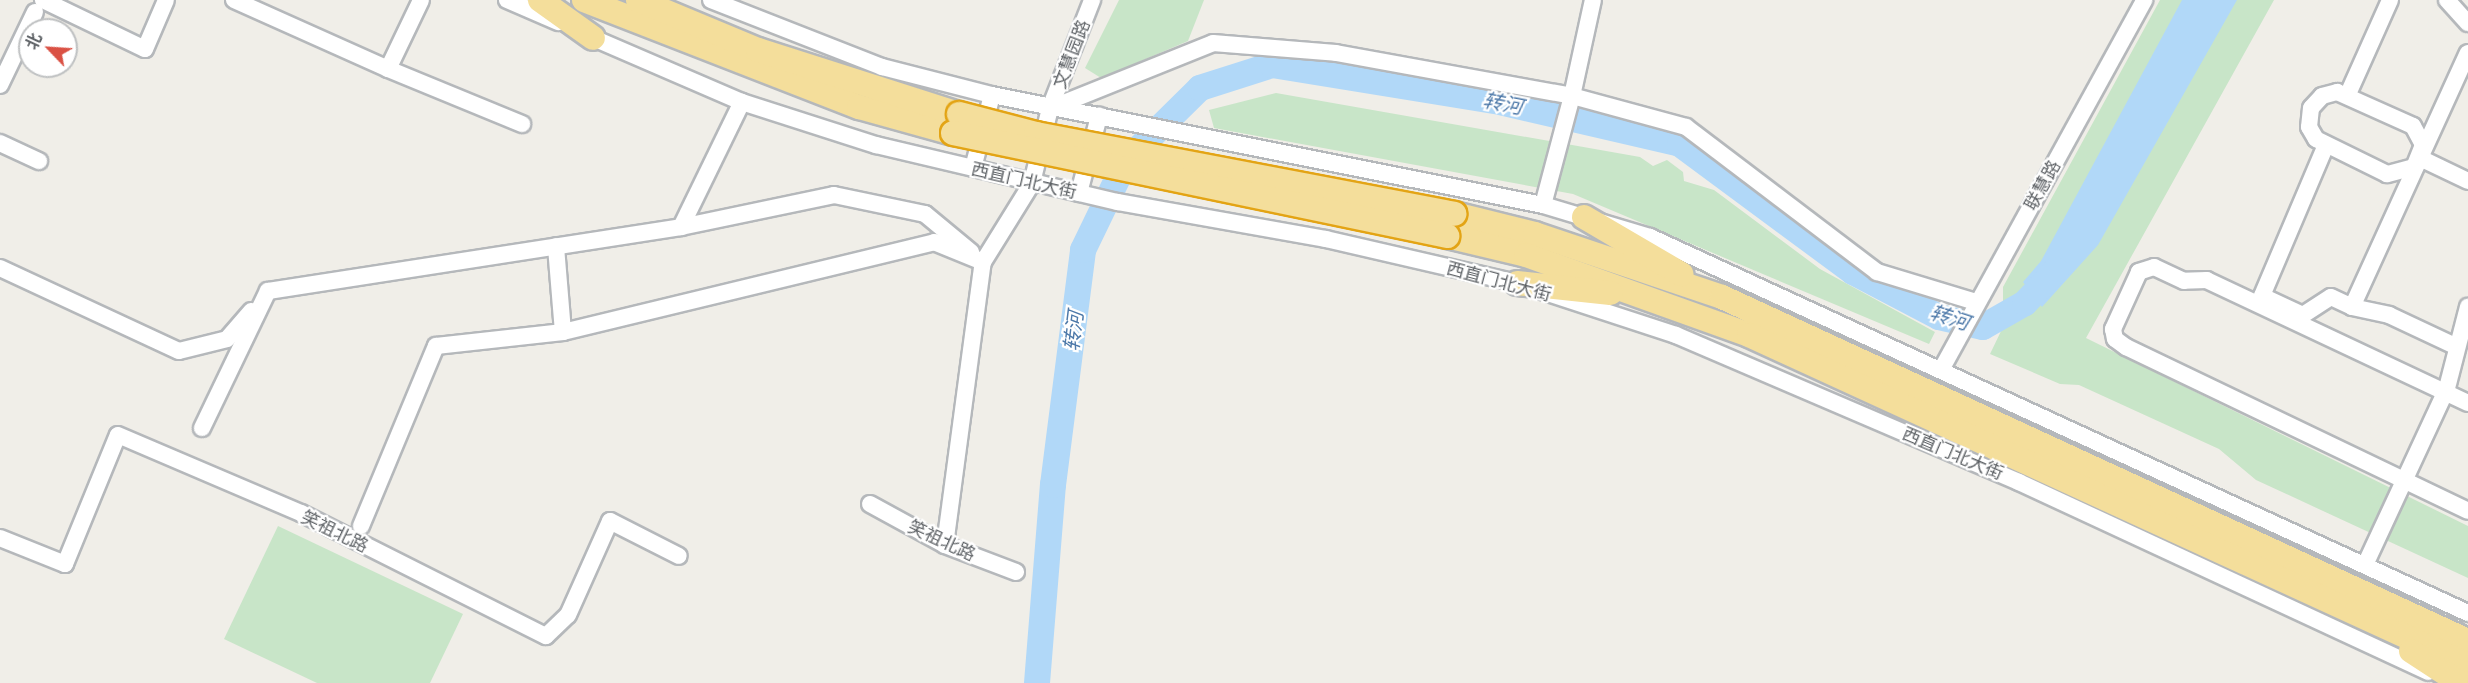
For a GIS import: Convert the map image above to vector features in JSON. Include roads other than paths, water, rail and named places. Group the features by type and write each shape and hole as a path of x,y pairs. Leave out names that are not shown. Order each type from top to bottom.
{"highway":[{"path":"540,0 593,38"},
{"name":"西直门北大街","path":"584,0 859,107 956,124 1035,134 1450,225 1535,234 1722,297 2468,641"},
{"name":"西直门北大街","path":"638,0 758,51 956,124"},
{"path":"1584,217 1722,297"},
{"name":"西直门北大街","path":"1450,225 1526,255 1658,298 1749,335 2468,665"},
{"path":"1517,284 1658,298"},
{"path":"2386,603 2468,624"},
{"path":"2354,614 2460,683"}],"street":[{"path":"0,85 39,6 145,49 166,0"},
{"path":"234,0 388,69 522,124"},
{"path":"388,69 421,0"},
{"name":"西直门北大街","path":"507,0 742,102 876,145 1118,202 1326,239 1517,284 1687,339 2019,482 2451,683"},
{"path":"711,0 882,67 992,95 1544,205 1650,237 2468,613"},
{"name":"文慧园路","path":"983,262 1032,183 1050,108 1092,0"},
{"path":"1544,205 1567,95 1593,0"},
{"name":"联慧路","path":"1941,370 1973,307 2144,0"},
{"path":"2348,94 2390,0"},
{"path":"2446,0 2468,23"},
{"path":"1050,108 1213,43 1336,53 1567,95 1686,127 1876,272 1973,307"},
{"path":"2352,307 2468,53"},
{"path":"2328,93 2348,94 2413,126 2422,141 2420,158 2409,171 2390,174 2326,145 2311,131 2311,108 2328,93"},
{"path":"973,168 992,95"},
{"path":"681,227 742,102"},
{"path":"1076,192 1106,118"},
{"path":"0,143 39,161"},
{"path":"2326,145 2262,296 2303,315 2331,297 2352,307 2387,314 2456,346"},
{"path":"2420,158 2468,181"},
{"path":"0,268 179,351 227,339 268,291 681,227 834,195 925,214 983,262"},
{"path":"361,526 436,346 563,332 934,242 983,262"},
{"path":"556,246 563,332"},
{"path":"945,545 983,262"},
{"path":"2468,403 2206,280 2184,281 2154,267 2141,270 2113,329 2117,341 2468,511"},
{"path":"202,428 268,291"},
{"path":"2365,565 2445,392 2468,307"},
{"name":"笑祖北路","path":"0,538 65,564 118,435 301,513 546,636 568,615 610,521 679,556"},
{"name":"笑祖北路","path":"870,504 945,545 1016,572"}],"water":[{"path":"2182,0 2237,0 2098,245 2042,307 2023,282 2041,261"}],"waterway":[{"name":"转河","path":"1037,683 1053,485 1083,250 1126,161 1200,88 1272,65 1500,102 1680,144 1853,272 1939,317 1983,327 2025,303 2056,270"}]}
